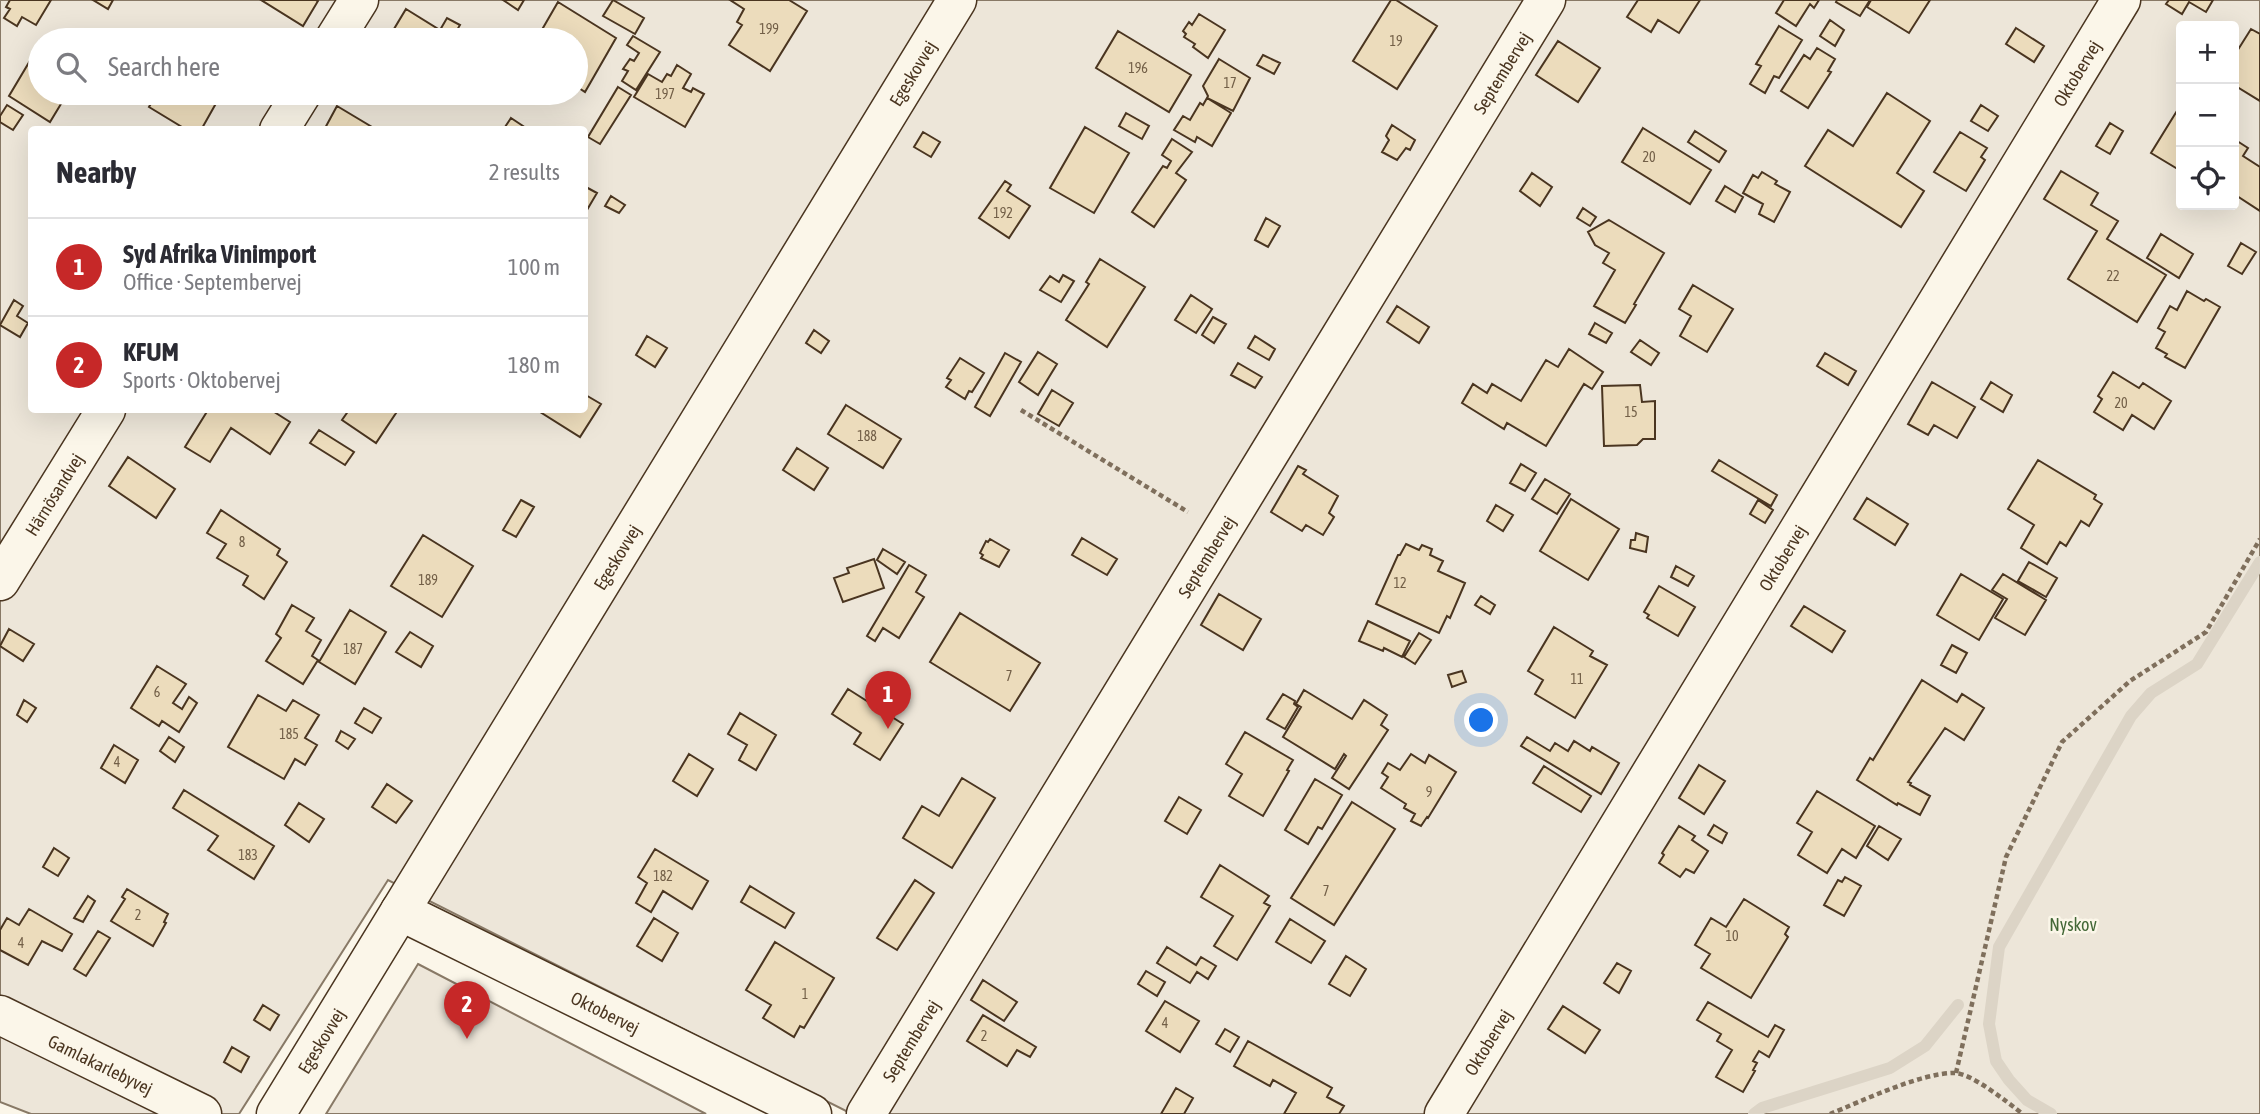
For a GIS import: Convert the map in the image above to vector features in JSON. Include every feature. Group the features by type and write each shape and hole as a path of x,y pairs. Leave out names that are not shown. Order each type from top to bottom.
{"street":[{"path":"342,28 359,0"},
{"name":"Egeskovvej","path":"276,1114 957,0"},
{"name":"Septembervej","path":"866,1114 1546,0"},
{"name":"Oktobervej","path":"1444,1114 2121,0"},
{"path":"281,126 295,105"},
{"name":"Härnösandvej","path":"0,581 104,413"},
{"name":"Oktobervej","path":"400,911 813,1114"},
{"name":"Gamlakarlebyvej","path":"0,1015 202,1114"}],"path":[{"path":"1021,410 1221,533"},
{"path":"1956,1073 2006,858 2062,742 2130,681 2206,632 2260,539"},
{"path":"1830,1114 1918,1080 1956,1073 1990,1089 2023,1114"}],"green space":[{"name":"Nyskov","path":"0,0 2260,0 2260,1114 852,1114 388,880 239,1114 31,1114 0,1102"},
{"path":"418,964 706,1114 326,1114"}],"building":[{"path":"10,0 51,0 36,25 22,17 17,26 4,18 10,9 6,7"},
{"path":"93,0 113,0 108,9"},
{"path":"261,0 316,0 318,1 303,26"},
{"path":"503,0 524,0 518,10"},
{"path":"613,0 644,18 635,34 603,16"},
{"path":"730,0 789,0 807,11 770,71 729,45 742,25 737,22 744,9"},
{"path":"1391,0 1396,0 1437,26 1397,89 1353,61"},
{"path":"1638,0 1700,0 1679,33 1658,20 1651,32 1627,17"},
{"path":"1784,0 1819,0 1814,8 1810,4 1796,26 1776,13"},
{"path":"1870,0 1860,16 1836,2"},
{"path":"1871,0 1930,0 1909,33 1867,7"},
{"path":"2169,0 2213,0 2206,12 2189,2 2182,14 2166,4"},
{"path":"558,2 616,38 588,87 588,28 543,28"},
{"path":"406,9 437,28 395,28"},
{"path":"1199,14 1225,30 1208,58 1184,37 1186,34 1183,31 1189,22 1192,25"},
{"path":"447,18 460,25 458,28 441,28"},
{"path":"1830,20 1844,30 1835,46 1820,36"},
{"path":"1779,26 1802,40 1779,78 1774,76 1765,93 1750,84 1761,66 1756,64"},
{"path":"2016,28 2044,46 2034,62 2006,44"},
{"path":"2251,29 2260,34 2260,101 2239,88 2239,48"},
{"path":"1118,31 1191,75 1169,112 1096,68"},
{"path":"633,36 660,52 636,90 622,81 628,71 623,69 630,59 634,61 639,53 627,45"},
{"path":"1558,41 1600,68 1578,102 1536,75"},
{"path":"1817,48 1835,59 1828,71 1831,72 1808,108 1781,91 1804,55 1810,59"},
{"path":"1263,55 1280,63 1274,74 1257,65"},
{"path":"1219,59 1250,78 1233,111 1207,98 1203,86"},
{"path":"28,64 28,105 60,105 50,122 9,96"},
{"path":"677,65 691,74 683,88 691,92 693,88 704,94 685,127 634,97 648,74 662,82 667,74 671,76"},
{"path":"618,87 631,95 600,144 588,137"},
{"path":"1887,93 1930,121 1897,173 1924,191 1901,227 1805,166 1828,130 1853,146"},
{"path":"1207,98 1231,113 1212,146 1197,137 1195,142 1174,130 1183,116 1190,120 1200,103 1203,105"},
{"path":"7,105 23,115 13,130 0,122 0,116"},
{"path":"215,105 203,126 180,126 149,107"},
{"path":"1981,105 1998,116 1988,131 1971,121"},
{"path":"337,106 370,126 326,126"},
{"path":"2176,112 2176,168 2151,153"},
{"path":"1126,113 1149,126 1142,139 1119,126"},
{"path":"511,118 523,126 506,126"},
{"path":"2110,123 2123,131 2110,154 2096,146"},
{"path":"1392,125 1415,140 1410,150 1406,148 1397,160 1382,152 1389,140 1386,136"},
{"path":"1085,127 1129,153 1094,213 1050,188"},
{"path":"1643,128 1711,170 1690,204 1622,162"},
{"path":"1695,131 1726,151 1719,162 1688,142"},
{"path":"923,132 940,142 931,157 914,147"},
{"path":"1960,132 1987,148 1981,157 1985,160 1966,191 1934,172"},
{"path":"1172,139 1192,152 1176,173 1186,180 1154,227 1132,212 1163,166 1167,168 1171,161 1162,155"},
{"path":"2239,142 2248,148 2243,156 2260,167 2260,211 2239,197"},
{"path":"2061,171 2098,193 2091,205 2118,221 2107,239 2166,275 2137,322 2068,279 2097,231 2044,199"},
{"path":"1762,172 1777,181 1775,184 1790,192 1774,222 1759,214 1763,204 1743,193 1753,175 1758,178"},
{"path":"1532,173 1552,187 1540,206 1520,191"},
{"path":"1005,181 1011,185 1007,191 1030,206 1009,238 979,218"},
{"path":"1725,186 1743,197 1735,212 1716,201"},
{"path":"588,188 597,193 588,208"},
{"path":"611,196 625,205 619,213 605,206"},
{"path":"1583,208 1596,217 1590,226 1577,218"},
{"path":"1266,218 1280,226 1268,247 1255,240"},
{"path":"1609,220 1664,253 1625,323 1594,306 1615,270 1603,263 1609,253 1595,245 1588,232"},
{"path":"2161,234 2193,254 2179,278 2147,258"},
{"path":"2241,243 2256,252 2242,274 2228,266"},
{"path":"1100,259 1145,287 1107,347 1066,320 1089,284 1086,282"},
{"path":"1063,275 1074,281 1061,302 1040,290 1050,276 1059,282"},
{"path":"1693,285 1733,309 1707,352 1680,336 1691,316 1679,309"},
{"path":"2187,291 2220,307 2185,368 2165,357 2167,354 2156,348 2165,332 2158,328 2170,306 2177,310"},
{"path":"1191,295 1212,309 1196,333 1175,320"},
{"path":"14,300 23,306 17,316 28,323 20,337 0,325"},
{"path":"1397,306 1429,327 1419,343 1387,322"},
{"path":"1213,317 1226,324 1214,343 1202,335"},
{"path":"1595,323 1612,333 1606,343 1589,334"},
{"path":"814,330 829,341 821,353 806,343"},
{"path":"647,336 667,348 655,367 636,355"},
{"path":"1255,336 1275,349 1269,360 1248,348"},
{"path":"1640,340 1659,353 1651,365 1631,352"},
{"path":"1569,349 1603,372 1592,389 1584,384 1546,446 1507,423 1504,429 1462,403 1473,384 1487,393 1492,384 1521,401 1546,360 1558,367"},
{"path":"1038,352 1057,364 1038,395 1019,382"},
{"path":"1005,353 1021,362 990,416 975,407"},
{"path":"1825,353 1856,371 1848,385 1817,366"},
{"path":"960,358 984,373 965,399 946,387 951,380 947,378"},
{"path":"1238,363 1262,377 1255,388 1231,375"},
{"path":"2113,372 2139,388 2143,383 2171,401 2154,429 2132,415 2123,430 2094,412 2102,399 2098,396"},
{"path":"1932,382 1975,407 1957,438 1934,425 1928,435 1908,424"},
{"path":"1991,382 2012,395 2003,412 1981,399"},
{"path":"1640,385 1642,402 1655,401 1655,439 1643,439 1637,445 1604,446 1602,386"},
{"path":"1052,390 1073,403 1059,426 1038,414"},
{"path":"588,396 601,404 580,437 542,413 588,413"},
{"path":"846,405 901,439 883,468 828,434"},
{"path":"206,413 276,413 290,422 270,454 231,428 210,462 185,447"},
{"path":"347,413 396,413 376,443 342,420"},
{"path":"319,430 354,452 345,465 310,443"},
{"path":"797,448 828,468 814,490 783,470"},
{"path":"128,457 175,489 156,518 109,486"},
{"path":"1719,460 1777,495 1771,506 1712,471"},
{"path":"2038,460 2096,495 2094,499 2102,504 2089,526 2081,521 2066,546 2060,542 2047,564 2021,548 2034,525 2008,509"},
{"path":"1521,464 1536,473 1525,491 1510,483"},
{"path":"1298,466 1306,470 1303,474 1338,496 1329,513 1334,517 1323,535 1306,525 1302,531 1271,512"},
{"path":"1545,479 1570,494 1557,514 1532,499"},
{"path":"1867,498 1908,524 1895,545 1854,519"},
{"path":"1571,499 1619,529 1588,580 1540,551"},
{"path":"521,500 534,507 516,537 503,530"},
{"path":"1758,500 1773,510 1765,523 1750,514"},
{"path":"1496,505 1513,515 1503,531 1487,521"},
{"path":"221,510 280,549 277,555 287,562 264,599 243,585 248,576 217,558 226,544 207,533"},
{"path":"1636,533 1648,537 1646,552 1630,548"},
{"path":"423,535 473,566 442,617 391,586"},
{"path":"1082,538 1117,559 1107,575 1072,555"},
{"path":"990,539 1009,550 999,567 981,558 983,555 980,553"},
{"path":"1406,544 1419,550 1422,545 1432,549 1430,555 1443,561 1438,571 1465,583 1450,618 1447,616 1439,633 1376,604 1398,555"},
{"path":"883,549 905,562 897,574 877,560"},
{"path":"874,559 884,588 843,602 834,578 849,573 847,568"},
{"path":"2029,562 2057,578 2046,597 2018,581"},
{"path":"909,565 926,575 916,592 924,597 899,638 883,628 875,641 867,636"},
{"path":"1676,566 1694,576 1688,586 1671,577"},
{"path":"1961,574 2003,599 1979,640 1937,615"},
{"path":"2003,574 2046,600 2025,635 1995,618 2007,599 1992,590"},
{"path":"1659,586 1695,607 1678,636 1647,618 1649,615 1644,612"},
{"path":"1219,594 1261,619 1243,650 1201,625"},
{"path":"1481,596 1495,605 1490,614 1475,605"},
{"path":"292,605 314,618 306,631 321,640 312,656 318,660 303,684 266,661 281,638 276,634"},
{"path":"1804,606 1845,631 1832,652 1791,626"},
{"path":"350,610 386,632 355,684 319,662"},
{"path":"960,613 1040,663 1010,711 930,662"},
{"path":"1368,621 1410,641 1402,657 1384,648 1383,651 1359,641"},
{"path":"1554,627 1593,651 1590,656 1607,665 1575,718 1535,694 1543,680 1528,671"},
{"path":"9,629 34,644 23,661 0,646"},
{"path":"410,632 433,646 421,667 396,652"},
{"path":"1419,633 1431,640 1415,664 1404,657"},
{"path":"1952,645 1967,653 1956,673 1941,665"},
{"path":"157,666 186,684 173,703 182,709 189,697 197,703 179,732 162,721 159,726 131,708"},
{"path":"1462,671 1466,682 1452,687 1448,675"},
{"path":"1922,680 1957,702 1962,694 1984,708 1964,740 1945,728 1908,782 1930,796 1920,815 1898,803 1897,805 1857,780 1870,758 1873,760"},
{"path":"848,689 903,724 880,760 854,744 861,733 832,714"},
{"path":"1304,690 1352,719 1364,700 1387,715 1381,725 1388,730 1349,789 1332,778 1346,756 1344,754 1335,769 1283,737 1301,707 1296,704"},
{"path":"1283,694 1295,701 1294,704 1298,707 1285,729 1267,719"},
{"path":"258,695 286,711 293,700 319,715 305,738 317,745 305,765 295,759 284,779 228,747"},
{"path":"24,700 36,708 27,722 17,715"},
{"path":"364,708 381,718 372,733 355,723"},
{"path":"740,713 776,735 756,770 739,760 747,745 728,734"},
{"path":"341,731 355,739 348,749 336,741"},
{"path":"1245,732 1293,760 1263,816 1229,796 1242,774 1226,764"},
{"path":"169,737 184,747 175,762 160,751"},
{"path":"1527,737 1550,751 1555,743 1568,751 1574,741 1590,751 1592,747 1619,763 1601,794 1521,746"},
{"path":"114,745 138,760 125,783 101,768"},
{"path":"689,754 713,769 697,796 673,781"},
{"path":"1411,754 1425,763 1429,755 1456,772 1421,826 1411,821 1415,814 1404,808 1406,804 1381,788 1388,777 1382,773 1388,763 1400,770"},
{"path":"1699,765 1725,781 1704,814 1679,798"},
{"path":"1544,766 1591,796 1581,812 1533,783"},
{"path":"962,778 995,798 952,868 903,838 922,806 939,816"},
{"path":"1315,779 1342,795 1322,829 1318,827 1308,844 1285,830"},
{"path":"387,784 412,801 396,823 372,807"},
{"path":"184,790 274,846 254,879 208,850 218,836 173,808"},
{"path":"1817,791 1875,826 1856,858 1842,849 1827,873 1798,855 1812,832 1797,823"},
{"path":"1179,797 1201,810 1187,834 1165,821"},
{"path":"1352,802 1395,829 1334,925 1291,898"},
{"path":"299,803 324,819 309,842 285,825"},
{"path":"1714,825 1727,833 1722,843 1708,835"},
{"path":"1679,826 1695,836 1692,840 1708,851 1694,873 1686,869 1680,877 1659,863 1664,855 1662,853"},
{"path":"1879,826 1901,839 1888,860 1867,846"},
{"path":"54,848 69,858 58,876 43,867"},
{"path":"655,849 708,881 692,909 663,891 651,912 636,903 647,883 638,877"},
{"path":"1220,865 1269,896 1264,903 1270,906 1237,960 1214,946 1233,916 1201,897"},
{"path":"1845,877 1861,886 1844,916 1824,905 1838,880 1842,882"},
{"path":"915,880 934,893 897,950 877,938"},
{"path":"750,886 794,913 785,928 741,902"},
{"path":"127,889 168,914 153,946 111,921 125,899 122,897"},
{"path":"88,896 95,901 83,922 74,918"},
{"path":"1744,899 1789,927 1785,934 1788,937 1751,998 1701,968 1710,954 1695,945 1711,918 1726,927"},
{"path":"29,909 72,934 62,951 42,941 28,965 0,950 0,930 7,918 19,925"},
{"path":"654,918 678,933 662,961 637,946"},
{"path":"1290,919 1325,941 1311,963 1276,942"},
{"path":"98,931 110,938 86,976 74,969"},
{"path":"775,942 834,978 804,1028 800,1026 794,1037 763,1018 771,1005 746,990"},
{"path":"1167,947 1196,965 1201,957 1216,966 1208,979 1197,972 1190,983 1157,963"},
{"path":"1346,956 1366,969 1350,996 1329,984"},
{"path":"1617,963 1631,971 1619,993 1604,983"},
{"path":"1146,971 1165,982 1157,996 1138,984"},
{"path":"983,980 1017,1002 1004,1021 971,1000"},
{"path":"1165,1001 1199,1021 1180,1052 1146,1031"},
{"path":"1708,1002 1768,1037 1775,1025 1784,1030 1769,1057 1759,1051 1753,1061 1757,1063 1753,1070 1755,1071 1743,1092 1716,1077 1732,1050 1717,1041 1721,1034 1697,1020"},
{"path":"263,1005 279,1015 270,1030 254,1020"},
{"path":"1563,1006 1600,1030 1585,1053 1548,1029"},
{"path":"983,1015 1036,1047 1030,1057 1017,1050 1007,1066 967,1041"},
{"path":"1225,1029 1239,1037 1230,1052 1216,1044"},
{"path":"1248,1041 1332,1088 1327,1097 1344,1106 1339,1114 1284,1114 1296,1093 1273,1080 1270,1086 1234,1066"},
{"path":"232,1047 249,1057 241,1072 224,1062"},
{"path":"1176,1088 1193,1098 1184,1114 1161,1114"}],"waterway":[{"path":"2051,1114 2027,1100 1996,1061 1989,1024 1999,947 2131,716 2151,693 2197,664 2260,562"},
{"path":"1754,1114 1762,1108 1890,1068 1925,1046 1958,1005"}],"place":[{"name":"Syd Afrika Vinimport","path":"888,729"},
{"name":"KFUM","path":"467,1039"}]}
